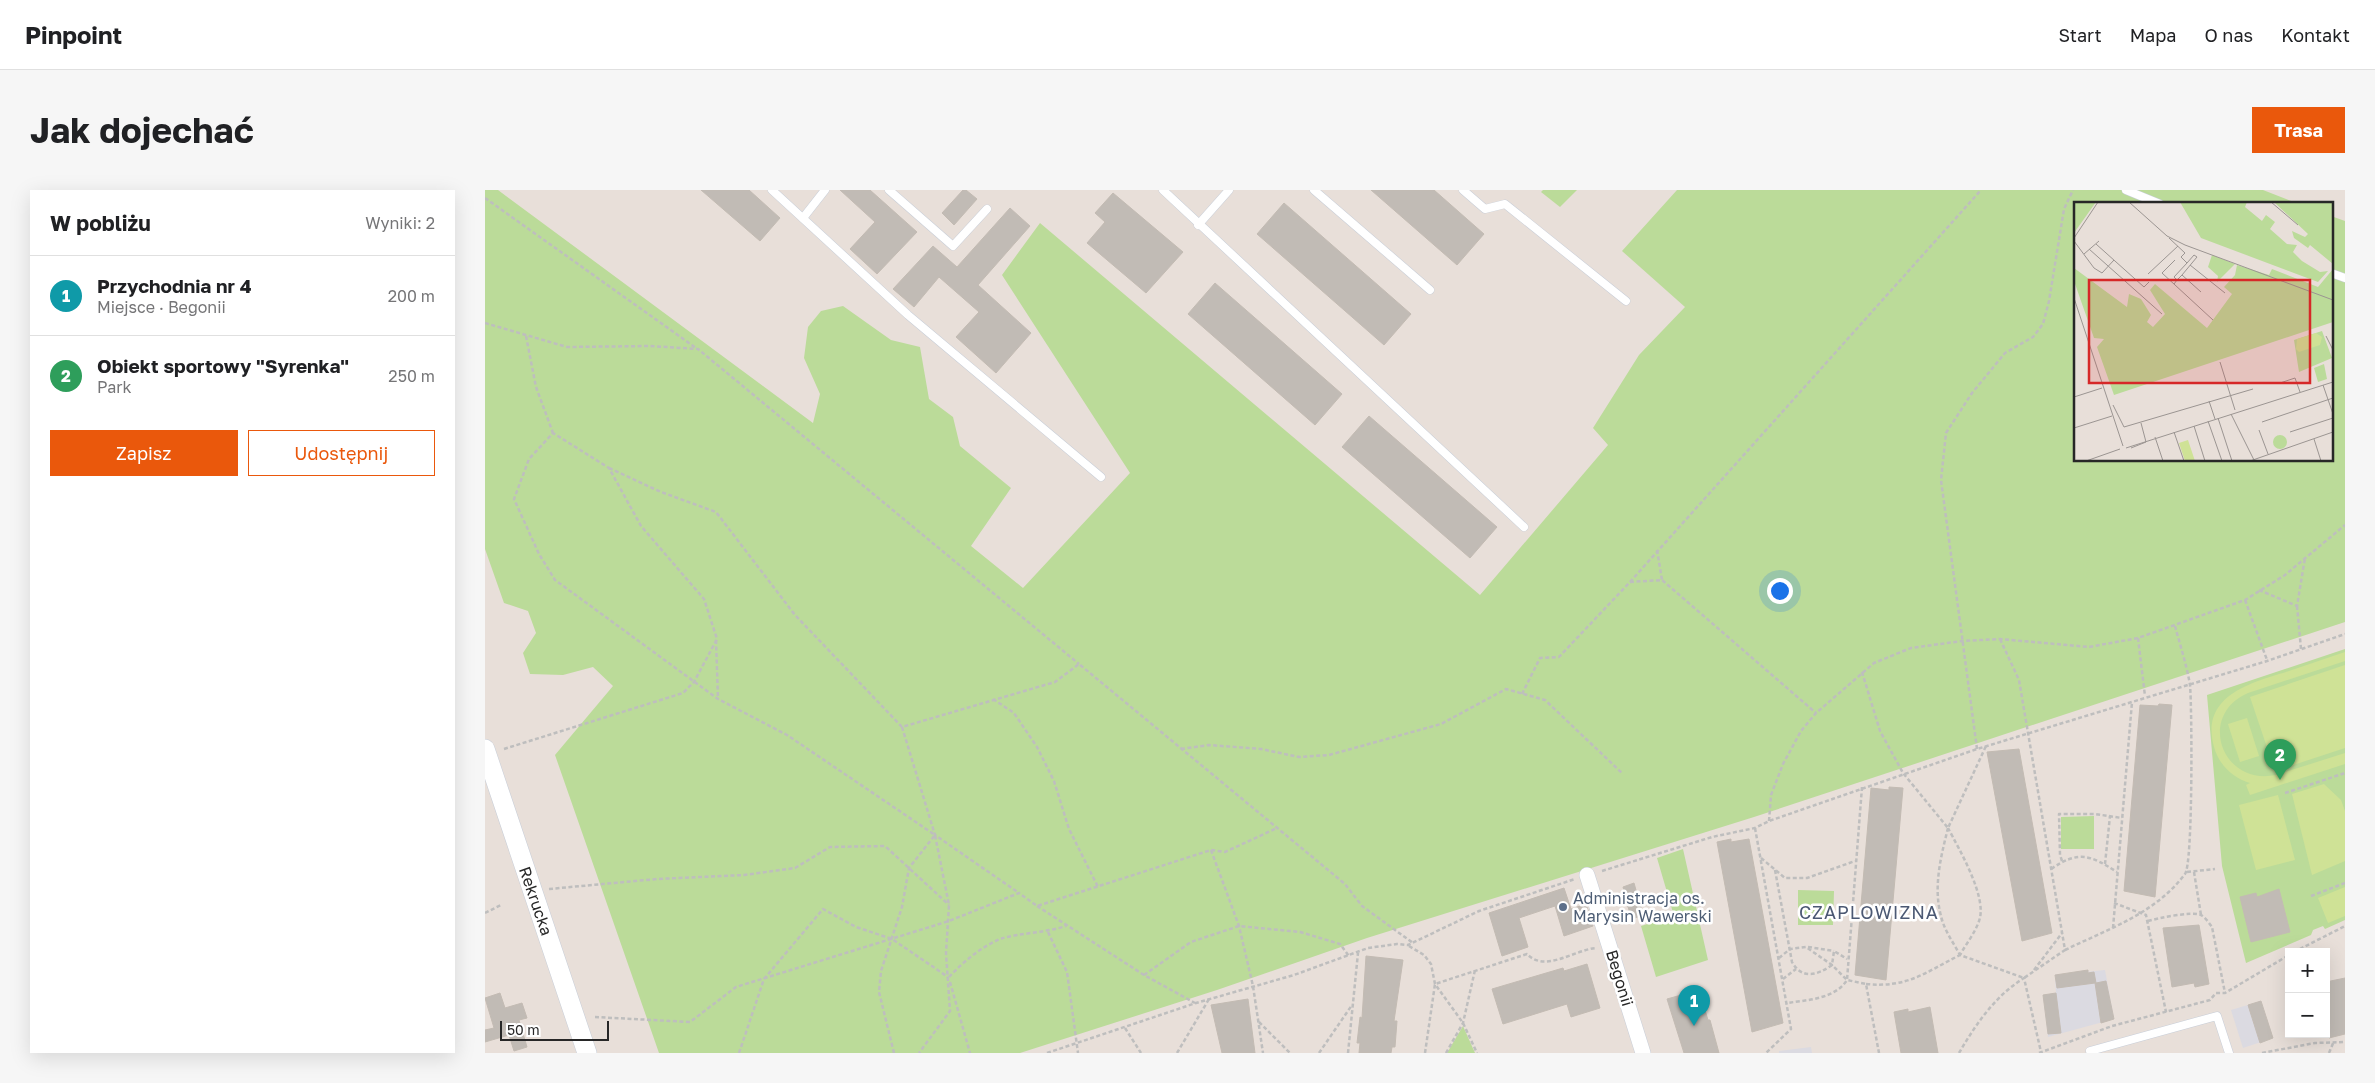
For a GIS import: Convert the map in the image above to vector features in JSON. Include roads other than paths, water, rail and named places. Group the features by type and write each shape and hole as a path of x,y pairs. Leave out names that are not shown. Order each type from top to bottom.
{"street":[{"name":"Rekrucka","path":"485,749 587,1053"},
{"name":"Begonii","path":"1587,875 1643,1053"}],"lane":[{"path":"771,190 908,315 1101,477"},
{"path":"803,218 825,190"},
{"path":"889,190 953,246 987,208"},
{"path":"1163,190 1198,225 1524,527"},
{"path":"1198,225 1229,190"},
{"path":"1314,190 1430,290"},
{"path":"1463,190 1485,209 1505,204 1626,300"},
{"path":"2126,190 2155,202"},
{"path":"2333,274 2345,278"},
{"path":"2090,1051 2217,1016 2229,1053"}],"place":[{"name":"Obiekt sportowy \"Syrenka\"","path":"2280,780"},
{"name":"Administracja os. Marysin Wawerski","path":"1563,907"},
{"name":"Przychodnia nr 4","path":"1694,1026"}],"district":[{"name":"CZAPLOWIZNA","path":"1869,912"}]}
